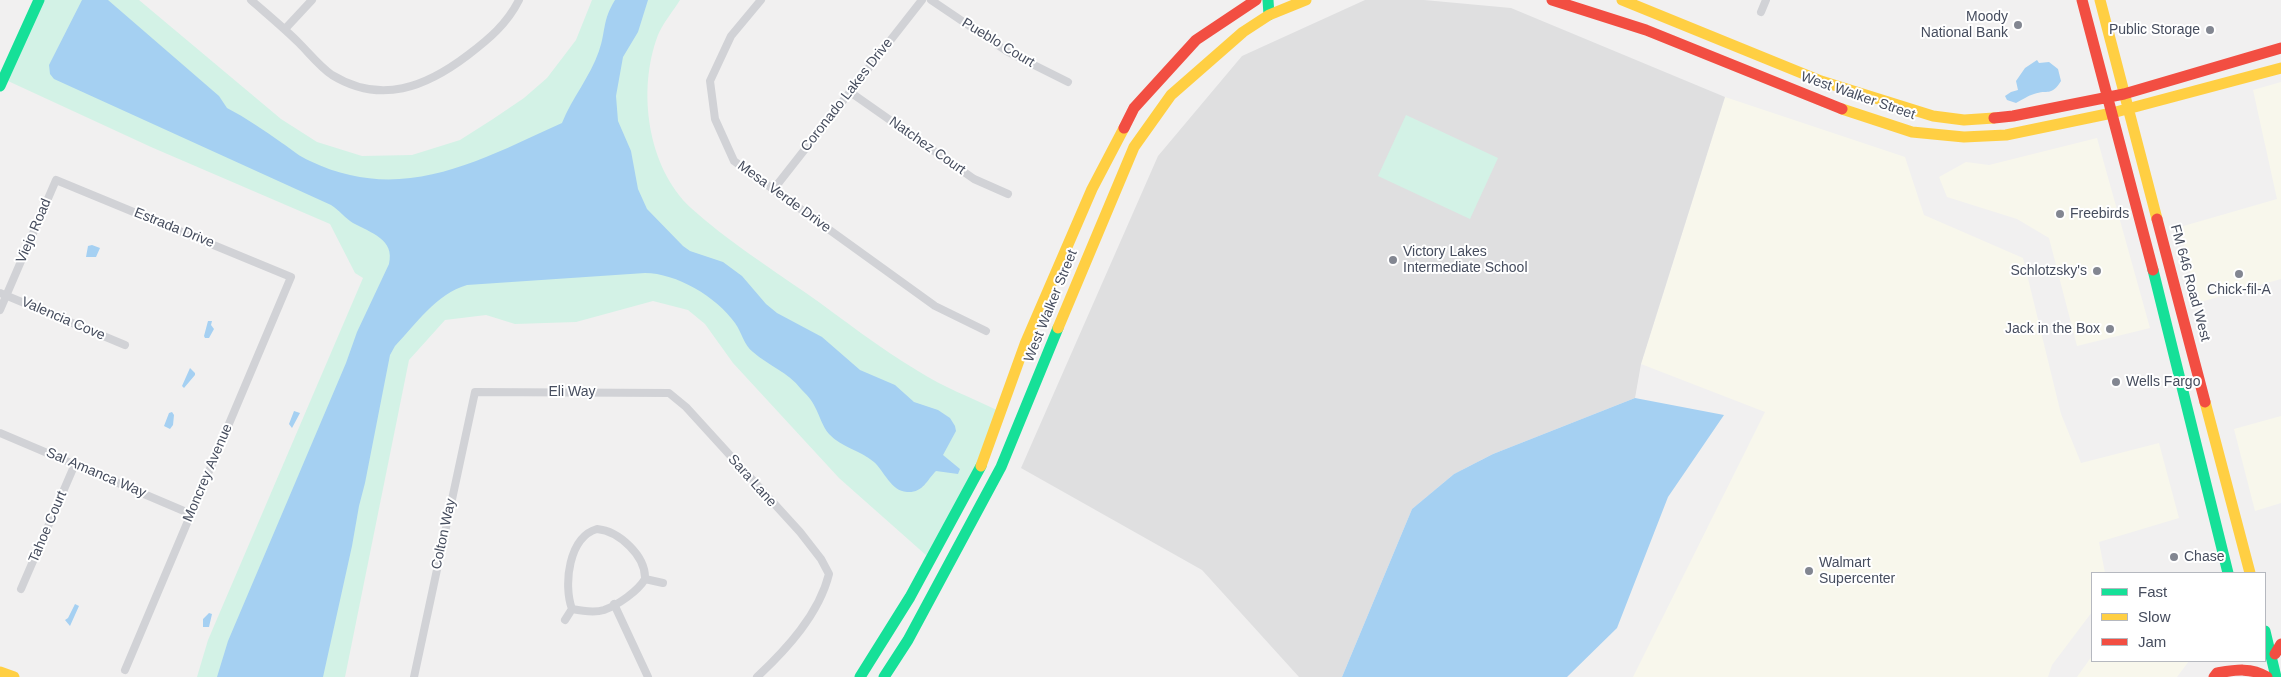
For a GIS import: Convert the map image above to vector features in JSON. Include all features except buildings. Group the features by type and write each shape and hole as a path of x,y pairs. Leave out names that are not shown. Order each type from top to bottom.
{"street":[{"path":"0,86 38,0"},
{"path":"251,0 285,29 331,74 351,84 371,90 393,91 411,88 434,78 454,66 496,34 513,12 519,0"},
{"path":"285,29 312,0"},
{"name":"Mesa Verde Drive","path":"761,0 731,36 710,81 715,119 734,161 935,306 986,331"},
{"name":"Coronado Lakes Drive","path":"773,190 922,0"},
{"name":"Pueblo Court","path":"931,0 1008,52 1068,82"},
{"path":"1268,0 1269,15"},
{"name":"West Walker Street","path":"884,677 908,640 1001,467 1112,196 1134,148 1171,96 1243,32 1269,15 1306,0"},
{"name":"West Walker Street","path":"1552,0 1646,30 1842,109 1912,132 1964,137 2006,135 2112,113 2281,68"},
{"name":"West Walker Street","path":"1622,0 1821,80 1933,116 1964,120 2013,116 2107,98 2281,48"},
{"path":"1761,12 1766,0"},
{"path":"2082,0 2184,390 2228,572"},
{"name":"FM 646 Road West","path":"2100,0 2250,572"},
{"path":"1252,1 1269,15"},
{"name":"West Walker Street","path":"860,677 910,597 984,461 1025,344 1092,189 1134,108 1196,40 1252,1"},
{"name":"Natchez Court","path":"850,92 974,179 1008,194"},
{"name":"Estrada Drive","path":"56,180 291,277"},
{"name":"Viejo Road","path":"0,310 3,294 56,180"},
{"name":"Moncrey Avenue","path":"125,670 291,277"},
{"name":"Valencia Cove","path":"3,294 125,345"},
{"name":"Eli Way","path":"475,392 669,393"},
{"name":"Colton Way","path":"414,677 475,392"},
{"name":"Sara Lane","path":"669,393 686,407 800,532 821,559 829,574 825,589 800,629 758,677"},
{"name":"Sal Amanca Way","path":"0,433 191,514"},
{"name":"Tahoe Court","path":"20,589 75,464"},
{"path":"565,620 572,609 568,588 570,572 581,537 597,529 607,530 616,534 631,549 642,564 644,579 635,590 603,610 572,609"},
{"path":"644,579 663,583"},
{"path":"614,604 648,677"},
{"path":"2266,633 2274,653 2276,677"},
{"path":"2214,677 2217,673 2242,669 2249,671 2258,670 2267,677"},
{"path":"0,672 14,677"}],"shaded area":[{"name":"Victory Lakes Intermediate School","path":"1365,0 1424,0 1511,8 1725,97 1641,364 1635,398 1493,454 1454,474 1412,509 1342,677 1299,677 1202,570 1021,468 1158,156 1242,56"},
{"path":"2281,82 2281,279 2197,303 2180,227 2277,199 2253,90"},
{"path":"1725,97 1905,157 1924,215 2023,258 2061,414 2081,463 2159,443 2179,518 2099,542 2105,572 2091,572 2091,613 2052,665 2048,677 1633,677 1765,412 1641,364"},
{"path":"2097,138 2150,328 2077,346 2049,238 2017,219 1947,197 1939,177 1966,162 1989,165"},
{"path":"2281,416 2281,503 2255,511 2234,429"},
{"path":"2091,657 2091,662 2188,662 2177,677 2077,677"}],"green space":[{"path":"44,0 139,0 281,119 317,142 362,156 412,155 460,140 524,98 547,78 576,40 592,0 680,0 658,35 648,79 650,127 664,171 676,191 691,208 732,241 889,353 937,382 999,411 981,456 927,556 839,478 733,363 705,324 688,310 653,301 576,322 515,324 486,315 445,320 409,360 345,677 197,677 208,640 363,278 355,273 330,224 151,147 8,81"},
{"path":"1406,115 1498,158 1470,219 1378,176"}],"water":[{"path":"82,0 108,0 219,96 227,108 255,124 303,157 344,174 376,179 408,178 439,173 500,151 562,123 595,61 606,20 615,0 648,0 638,32 623,57 616,96 618,121 631,151 638,189 647,209 690,251 723,262 742,276 766,304 777,313 822,337 860,370 895,385 914,402 938,410 950,418 956,431 943,455 960,469 958,474 936,471 924,486 917,491 907,492 896,488 874,462 840,443 829,434 809,397 790,378 750,349 735,323 718,304 695,288 670,277 645,273 467,285 456,289 436,302 395,346 390,355 352,546 323,677 217,677 228,641 346,363 357,332 389,264 390,255 388,248 380,238 353,223 331,205 54,79 50,74 49,65"},
{"path":"2037,60 2039,63 2049,62 2058,69 2061,81 2058,86 2052,91 2031,95 2016,103 2007,100 2005,96 2018,90 2016,81 2025,68"},
{"path":"92,245 100,248 96,257 86,257 88,246"},
{"path":"208,321 212,321 211,325 214,329 209,338 205,338 204,336"},
{"path":"190,368 195,375 184,388 182,386"},
{"path":"1635,398 1724,415 1668,497 1617,628 1567,677 1342,677 1412,509 1454,474 1493,454"},
{"path":"294,411 300,413 292,428 289,424"},
{"path":"172,412 174,415 173,425 170,429 164,426 169,413"},
{"path":"75,604 79,606 70,626 65,620"},
{"path":"209,613 212,614 209,627 203,627 203,619"}],"traffic: fast":[{"path":"0,86 39,0"},
{"path":"1268,0 1269,15"},
{"path":"2153,270 2228,572"},
{"path":"884,677 908,640 1001,467 1058,328"},
{"path":"860,677 910,597 981,466"},
{"path":"2266,635 2276,677"}],"traffic: slow":[{"path":"1058,328 1134,147 1171,95 1243,32 1269,15 1306,0"},
{"path":"1622,0 1821,81 1933,116 1964,120 1994,118"},
{"path":"2100,0 2157,219"},
{"path":"1842,109 1912,132 1964,137 2006,135 2112,113 2281,68"},
{"path":"981,466 1025,344 1092,189 1124,128"},
{"path":"2205,402 2250,572"},
{"path":"0,672 14,677"}],"traffic: jam":[{"path":"1124,128 1134,108 1196,40 1256,0"},
{"path":"1552,0 1646,30 1842,109"},
{"path":"2082,0 2153,270"},
{"path":"1994,118 2124,94 2281,48"},
{"path":"2157,219 2205,402"},
{"path":"2275,654 2281,644"},
{"path":"2214,677 2217,673 2243,670 2267,677"}],"place":[{"name":"Moody National Bank","path":"2018,25"},
{"name":"Public Storage","path":"2210,30"},
{"name":"Freebirds","path":"2060,214"},
{"name":"Victory Lakes Intermediate School","path":"1393,260"},
{"name":"Schlotzsky's","path":"2097,271"},
{"name":"Chick-fil-A","path":"2239,274"},
{"name":"Jack in the Box","path":"2110,329"},
{"name":"Wells Fargo","path":"2116,382"},
{"name":"Chase","path":"2174,557"},
{"name":"Walmart Supercenter","path":"1809,571"}]}
